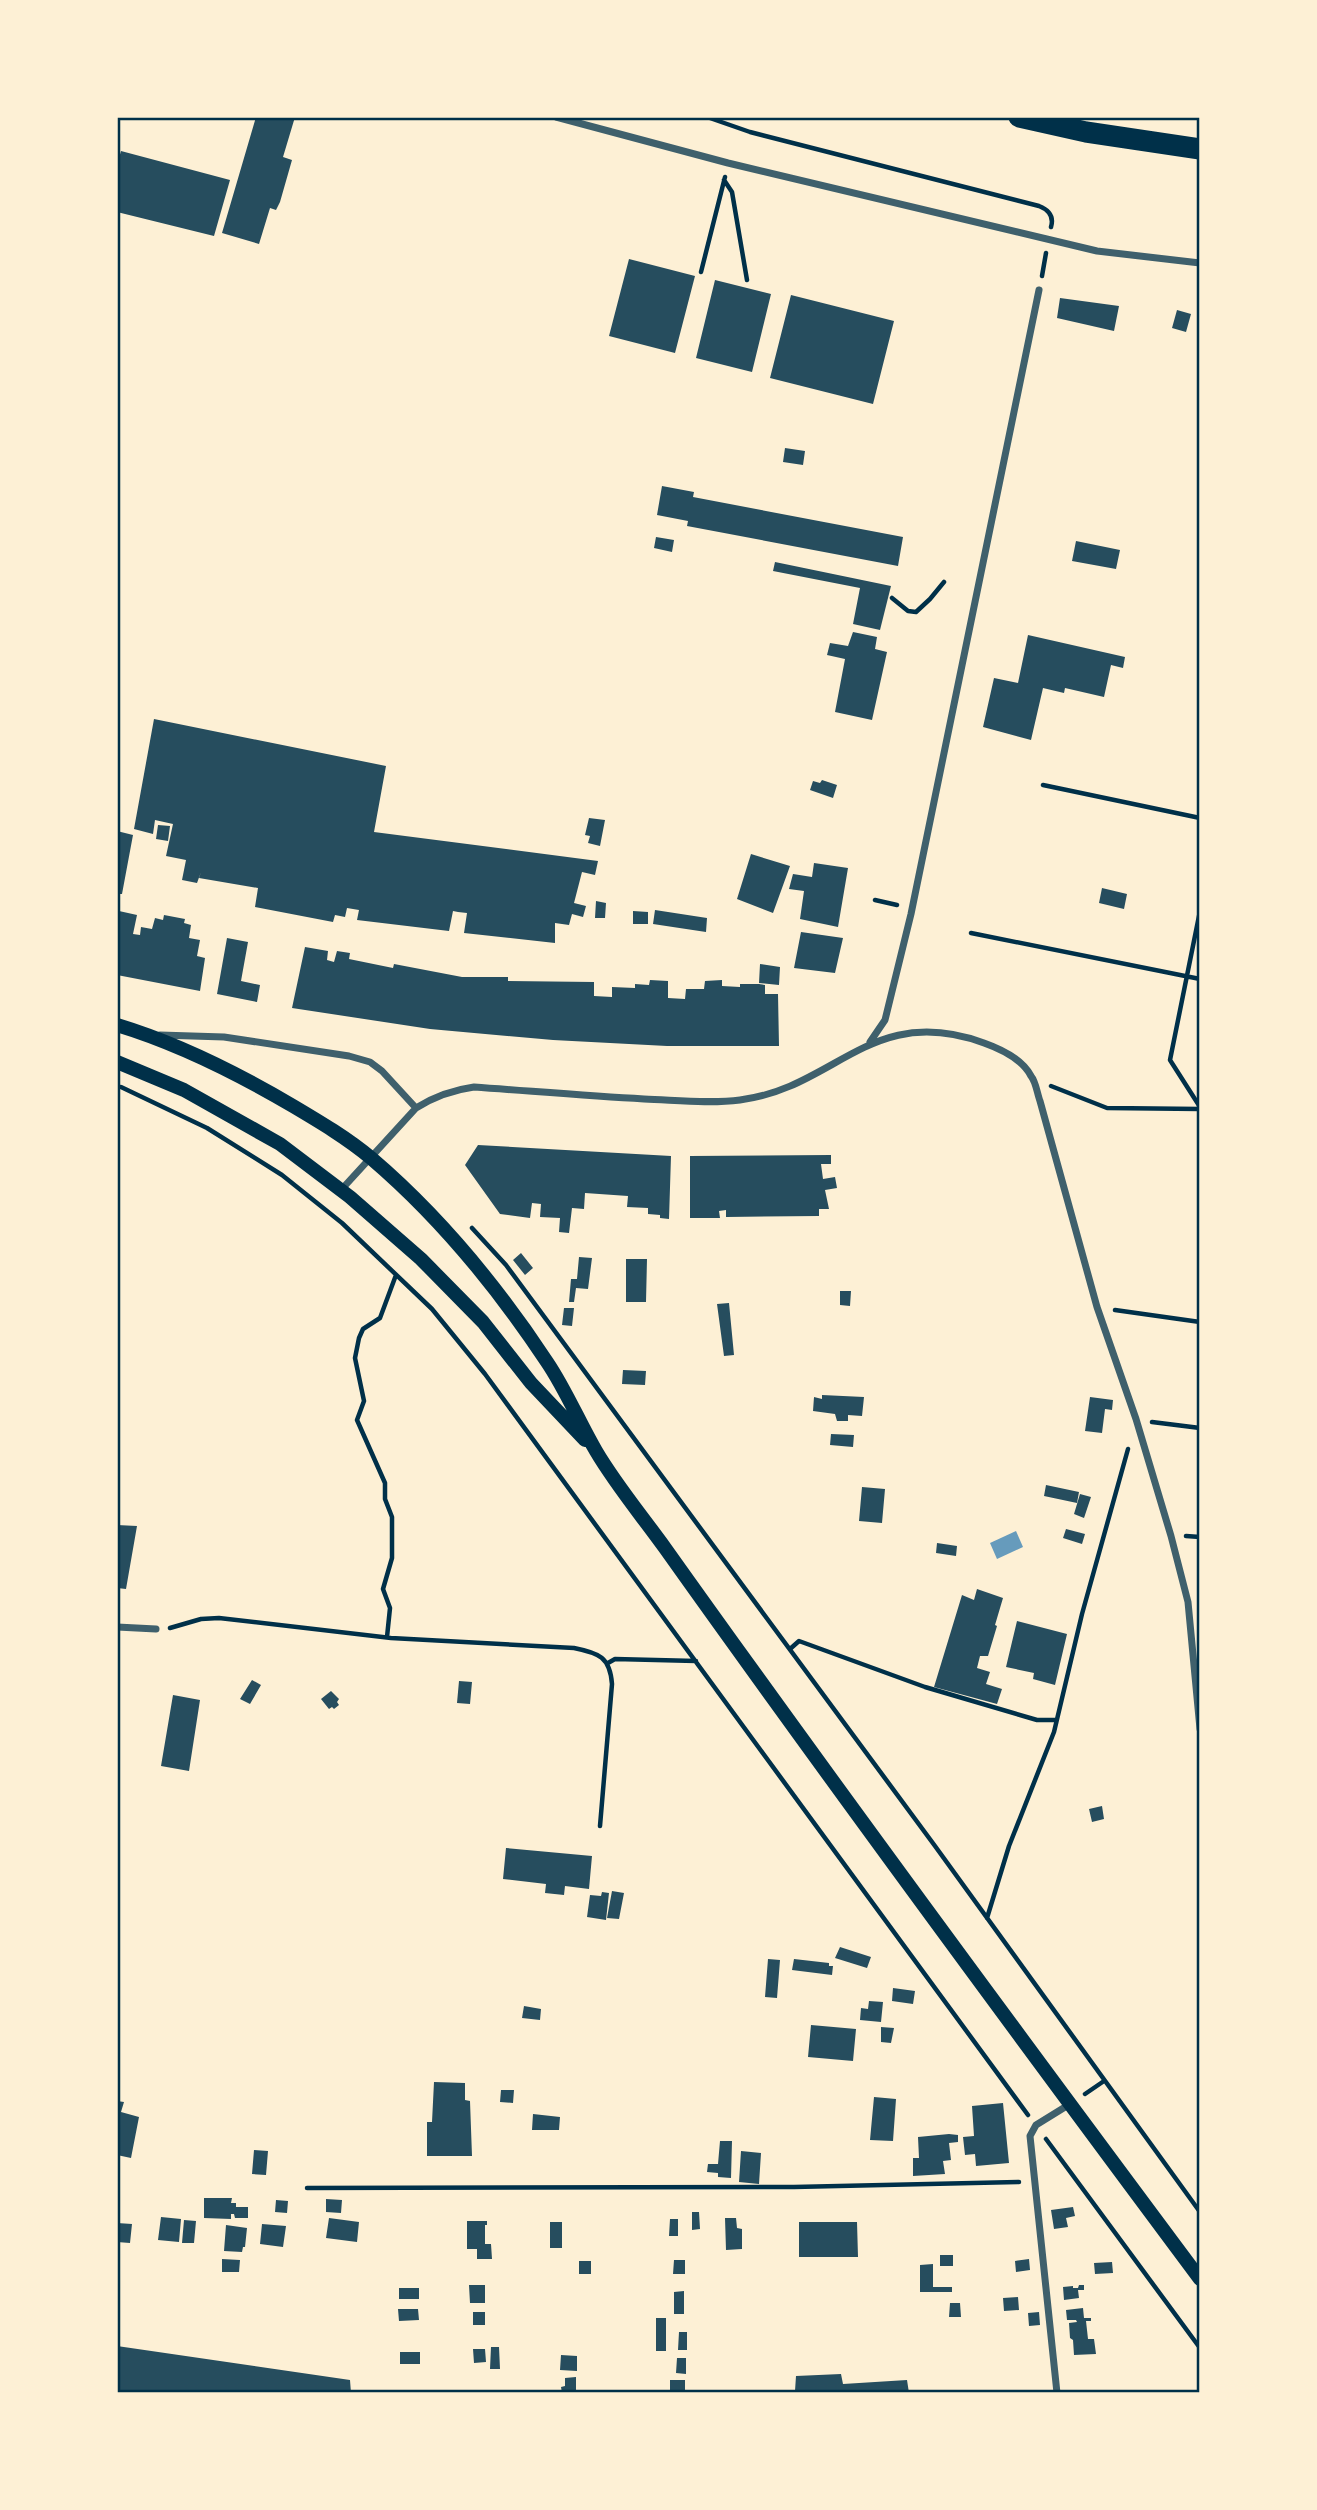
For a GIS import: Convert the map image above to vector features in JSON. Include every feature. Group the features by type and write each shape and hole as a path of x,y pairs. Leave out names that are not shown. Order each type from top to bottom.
{"highway":[{"path":"1019,117 1086,131 1200,149"}],"main road":[{"path":"117,1025 152,1035 191,1051 251,1081 318,1120 370,1157 433,1219 489,1280 550,1366 598,1454 963,1961 1200,2279"},
{"path":"117,1062 184,1090 280,1144 341,1190 421,1259 483,1322 531,1383 598,1454"}],"street":[{"path":"556,117 728,163 1048,240 1097,251 1200,263"},
{"path":"867,1045 885,1020 912,909 1039,290"},
{"path":"341,1190 416,1108 451,1090 474,1087 696,1102 739,1100 769,1094 794,1084 867,1045 914,1032 942,1032 966,1037 1013,1057 1031,1075 1097,1307 1136,1419 1171,1536 1188,1602 1200,1729"},
{"path":"152,1035 224,1037 349,1056 370,1062 382,1070 416,1108"},
{"path":"117,1627 156,1629"},
{"path":"1057,2393 1030,2137 1035,2125 1070,2104"}],"path":[{"path":"707,117 750,131 1045,208 1053,221 1039,290"},
{"path":"701,272 728,163"},
{"path":"724,180 732,192 747,280"},
{"path":"892,598 908,611 916,612 944,582"},
{"path":"1043,785 1200,818"},
{"path":"875,900 912,909"},
{"path":"1200,911 1170,1060 1200,1108"},
{"path":"971,933 1200,979"},
{"path":"1031,1075 1107,1108 1200,1108"},
{"path":"117,1085 207,1128 282,1175 342,1223 432,1309 485,1374 1200,2348"},
{"path":"468,1224 506,1265 1200,2212"},
{"path":"387,1637 390,1608 383,1589 392,1558 392,1517 385,1499 385,1483 357,1420 364,1401 355,1358 363,1329 380,1318 396,1275"},
{"path":"1097,1307 1200,1322"},
{"path":"987,1918 1009,1846 1054,1732 1082,1614 1136,1419 1200,1428"},
{"path":"156,1629 174,1628 201,1619 219,1618 387,1637 574,1648 600,1656 608,1663 612,1685 600,1826"},
{"path":"790,1649 799,1641 925,1686 1037,1720 1056,1720"},
{"path":"608,1663 615,1659 695,1661"},
{"path":"307,2188 794,2188 1034,2182"}],"water":[{"path":"1016,1531 1023,1547 997,1559 990,1543"}],"building":[{"path":"256,117 295,117 283,157 292,160 280,202 276,210 270,208 259,244 222,233"},
{"path":"121,151 230,180 214,236 117,212 117,165"},
{"path":"629,259 695,276 675,353 609,336"},
{"path":"715,280 771,294 752,372 696,358"},
{"path":"791,295 894,321 873,404 770,378"},
{"path":"1060,298 1119,306 1114,331 1057,318"},
{"path":"1177,310 1191,314 1186,332 1172,328"},
{"path":"785,448 805,451 803,465 783,462"},
{"path":"662,486 694,492 693,497 903,537 898,566 687,526 688,521 657,515"},
{"path":"656,537 674,540 672,552 654,548"},
{"path":"1076,541 1120,550 1116,569 1072,561"},
{"path":"775,562 891,586 880,630 853,624 860,588 773,571"},
{"path":"853,632 877,637 875,649 887,652 872,720 835,712 845,659 827,655 830,643 848,646"},
{"path":"1028,635 1125,657 1123,668 1111,665 1104,697 1065,688 1064,693 1043,688 1031,740 983,727 994,678 1018,683"},
{"path":"154,719 386,766 374,832 598,861 595,875 582,872 574,903 586,906 583,917 572,914 569,925 555,923 555,943 464,933 467,913 453,911 449,931 357,920 359,910 347,908 345,917 335,915 333,922 255,907 258,888 199,878 201,872 197,883 182,880 186,860 166,856 173,824 155,820 153,834 134,829"},
{"path":"822,780 837,785 833,798 810,790 813,781 820,783"},
{"path":"589,818 605,820 600,846 588,843 590,836 585,835"},
{"path":"158,825 170,826 168,841 156,839"},
{"path":"117,831 133,835 122,894 117,894"},
{"path":"751,854 790,866 773,913 737,899"},
{"path":"814,863 848,868 838,927 800,919 804,891 789,889 793,874 812,877"},
{"path":"1102,888 1127,894 1124,909 1099,903"},
{"path":"596,901 606,903 605,918 595,918"},
{"path":"655,910 707,918 706,932 653,924"},
{"path":"119,911 137,915 133,934 140,935 141,927 152,929 155,918 163,920 164,915 185,919 184,923 191,925 189,938 200,940 197,956 205,958 200,991 117,975"},
{"path":"633,911 648,912 648,924 633,924"},
{"path":"801,932 843,938 835,973 794,968"},
{"path":"227,938 248,942 241,981 260,985 257,1002 217,994"},
{"path":"305,947 328,951 327,960 334,962 337,951 350,953 349,959 393,968 394,964 462,977 508,977 508,981 594,982 594,996 612,997 612,987 635,988 635,984 649,985 650,980 668,981 668,998 685,999 686,989 704,989 705,981 722,980 722,986 765,985 765,994 778,994 779,1046 667,1046 553,1040 430,1029 292,1008"},
{"path":"760,964 780,967 779,985 759,983"},
{"path":"478,1145 671,1156 669,1219 648,1214 648,1208 627,1207 628,1196 585,1193 584,1209 572,1208 569,1233 559,1232 560,1218 540,1217 541,1204 532,1203 530,1218 500,1214 465,1165"},
{"path":"831,1155 831,1164 821,1164 823,1179 835,1177 837,1188 825,1190 829,1209 819,1209 819,1216 726,1217 726,1210 719,1211 720,1218 690,1218 690,1156"},
{"path":"521,1253 533,1268 525,1275 513,1260"},
{"path":"579,1257 592,1258 588,1289 576,1288 574,1302 569,1302 571,1279 577,1279"},
{"path":"626,1259 647,1259 646,1302 626,1302"},
{"path":"840,1291 851,1291 850,1306 840,1305"},
{"path":"729,1303 734,1355 724,1356 717,1304"},
{"path":"564,1308 574,1308 572,1326 562,1325"},
{"path":"623,1370 646,1371 645,1385 622,1384"},
{"path":"822,1395 864,1397 862,1416 848,1415 848,1421 837,1421 835,1414 813,1411 814,1397 822,1399"},
{"path":"1090,1397 1113,1400 1112,1410 1105,1409 1102,1433 1085,1431"},
{"path":"831,1434 854,1435 853,1447 830,1445"},
{"path":"1046,1485 1079,1492 1077,1503 1044,1496"},
{"path":"862,1487 885,1489 882,1523 859,1521"},
{"path":"1080,1494 1091,1497 1084,1518 1074,1514"},
{"path":"117,1525 137,1526 126,1589 117,1588"},
{"path":"1066,1529 1085,1534 1082,1544 1063,1538"},
{"path":"937,1543 957,1546 956,1556 936,1553"},
{"path":"977,1589 1003,1598 988,1656 980,1656 977,1668 990,1672 986,1684 1002,1689 997,1704 934,1687 962,1595 974,1600"},
{"path":"1017,1621 1067,1634 1055,1685 1033,1679 1034,1673 1006,1667"},
{"path":"252,1680 261,1685 250,1704 240,1699"},
{"path":"459,1681 472,1682 470,1704 457,1703"},
{"path":"331,1691 339,1699 339,1705 334,1709 329,1709 321,1699"},
{"path":"173,1695 200,1700 189,1771 161,1766"},
{"path":"1102,1806 1104,1819 1092,1822 1089,1809"},
{"path":"506,1848 592,1856 589,1889 565,1886 564,1895 545,1893 546,1884 503,1879"},
{"path":"612,1891 624,1893 619,1919 607,1918"},
{"path":"602,1892 609,1893 606,1920 587,1917 590,1895 601,1896"},
{"path":"840,1947 871,1957 867,1968 835,1958"},
{"path":"768,1959 780,1960 777,1998 765,1997"},
{"path":"794,1959 829,1963 829,1966 833,1966 832,1975 792,1970"},
{"path":"893,1988 915,1991 913,2004 892,2001"},
{"path":"869,2001 883,2002 881,2022 860,2020 861,2008 868,2009"},
{"path":"524,2006 541,2009 540,2020 522,2018"},
{"path":"811,2025 856,2029 853,2061 808,2057"},
{"path":"881,2027 894,2028 891,2043 881,2042"},
{"path":"434,2082 465,2083 465,2100 470,2101 472,2156 427,2156 427,2122 432,2122"},
{"path":"501,2090 514,2090 513,2103 500,2102"},
{"path":"874,2097 896,2099 893,2141 870,2140"},
{"path":"117,2101 124,2102 121,2112 139,2117 131,2158 117,2155"},
{"path":"1003,2103 1009,2163 976,2166 975,2154 965,2155 963,2137 974,2136 972,2106"},
{"path":"533,2114 560,2117 559,2130 532,2130"},
{"path":"958,2135 958,2142 949,2143 951,2160 943,2161 945,2174 913,2176 913,2158 919,2158 918,2137"},
{"path":"720,2141 732,2141 731,2178 718,2177 718,2173 707,2172 708,2164 718,2164"},
{"path":"254,2150 268,2151 266,2175 252,2174"},
{"path":"741,2151 761,2153 759,2184 739,2182"},
{"path":"204,2198 232,2198 231,2203 236,2203 236,2207 248,2207 248,2218 235,2218 234,2214 231,2214 231,2219 204,2218"},
{"path":"326,2199 342,2200 341,2213 326,2212"},
{"path":"276,2200 288,2201 287,2213 275,2212"},
{"path":"1073,2207 1075,2216 1066,2218 1068,2227 1054,2229 1051,2210"},
{"path":"692,2212 699,2212 700,2229 692,2230"},
{"path":"161,2217 181,2219 179,2242 158,2240"},
{"path":"329,2218 359,2222 357,2242 326,2238"},
{"path":"725,2218 736,2218 737,2228 742,2229 742,2249 726,2250"},
{"path":"670,2219 678,2219 678,2236 669,2236"},
{"path":"184,2220 196,2221 194,2243 182,2243"},
{"path":"467,2221 487,2221 485,2244 491,2244 492,2259 477,2259 477,2249 467,2249"},
{"path":"550,2222 562,2222 562,2248 550,2248"},
{"path":"799,2222 857,2222 858,2257 799,2257"},
{"path":"117,2223 132,2224 130,2243 117,2242"},
{"path":"262,2224 286,2226 283,2247 260,2244"},
{"path":"226,2225 247,2228 242,2252 224,2251"},
{"path":"940,2255 953,2255 953,2266 940,2266"},
{"path":"222,2259 240,2260 239,2272 222,2272"},
{"path":"1029,2259 1030,2270 1016,2272 1015,2261"},
{"path":"674,2260 685,2260 685,2274 673,2274"},
{"path":"579,2261 591,2261 591,2274 579,2274"},
{"path":"1112,2262 1113,2273 1095,2274 1094,2263"},
{"path":"933,2264 933,2287 952,2287 952,2292 920,2292 920,2265"},
{"path":"469,2285 485,2285 485,2303 470,2303"},
{"path":"1079,2285 1084,2285 1084,2290 1078,2290 1079,2298 1064,2300 1063,2287 1078,2288"},
{"path":"399,2288 419,2288 419,2299 399,2299"},
{"path":"684,2291 684,2314 674,2314 674,2292"},
{"path":"1018,2297 1019,2310 1004,2311 1003,2298"},
{"path":"950,2303 960,2303 961,2317 949,2317"},
{"path":"1083,2308 1084,2318 1091,2318 1091,2321 1086,2321 1088,2339 1094,2339 1096,2354 1074,2355 1069,2323 1077,2322 1067,2320 1066,2310"},
{"path":"398,2309 418,2309 419,2320 399,2321"},
{"path":"473,2312 485,2312 485,2325 473,2325"},
{"path":"1039,2312 1040,2325 1029,2326 1028,2313"},
{"path":"656,2318 666,2318 666,2351 656,2351"},
{"path":"679,2332 687,2332 687,2350 678,2350"},
{"path":"117,2346 350,2380 351,2393 117,2393"},
{"path":"491,2347 499,2347 500,2369 490,2369"},
{"path":"473,2349 485,2349 486,2362 474,2363"},
{"path":"400,2352 420,2352 420,2364 400,2364"},
{"path":"561,2355 577,2356 577,2371 560,2370"},
{"path":"677,2358 686,2358 686,2374 676,2373"},
{"path":"841,2374 843,2384 907,2380 909,2393 795,2391 796,2376"},
{"path":"576,2377 576,2392 562,2393 561,2387 565,2386 565,2378"},
{"path":"670,2380 685,2380 685,2390 670,2390"}]}
